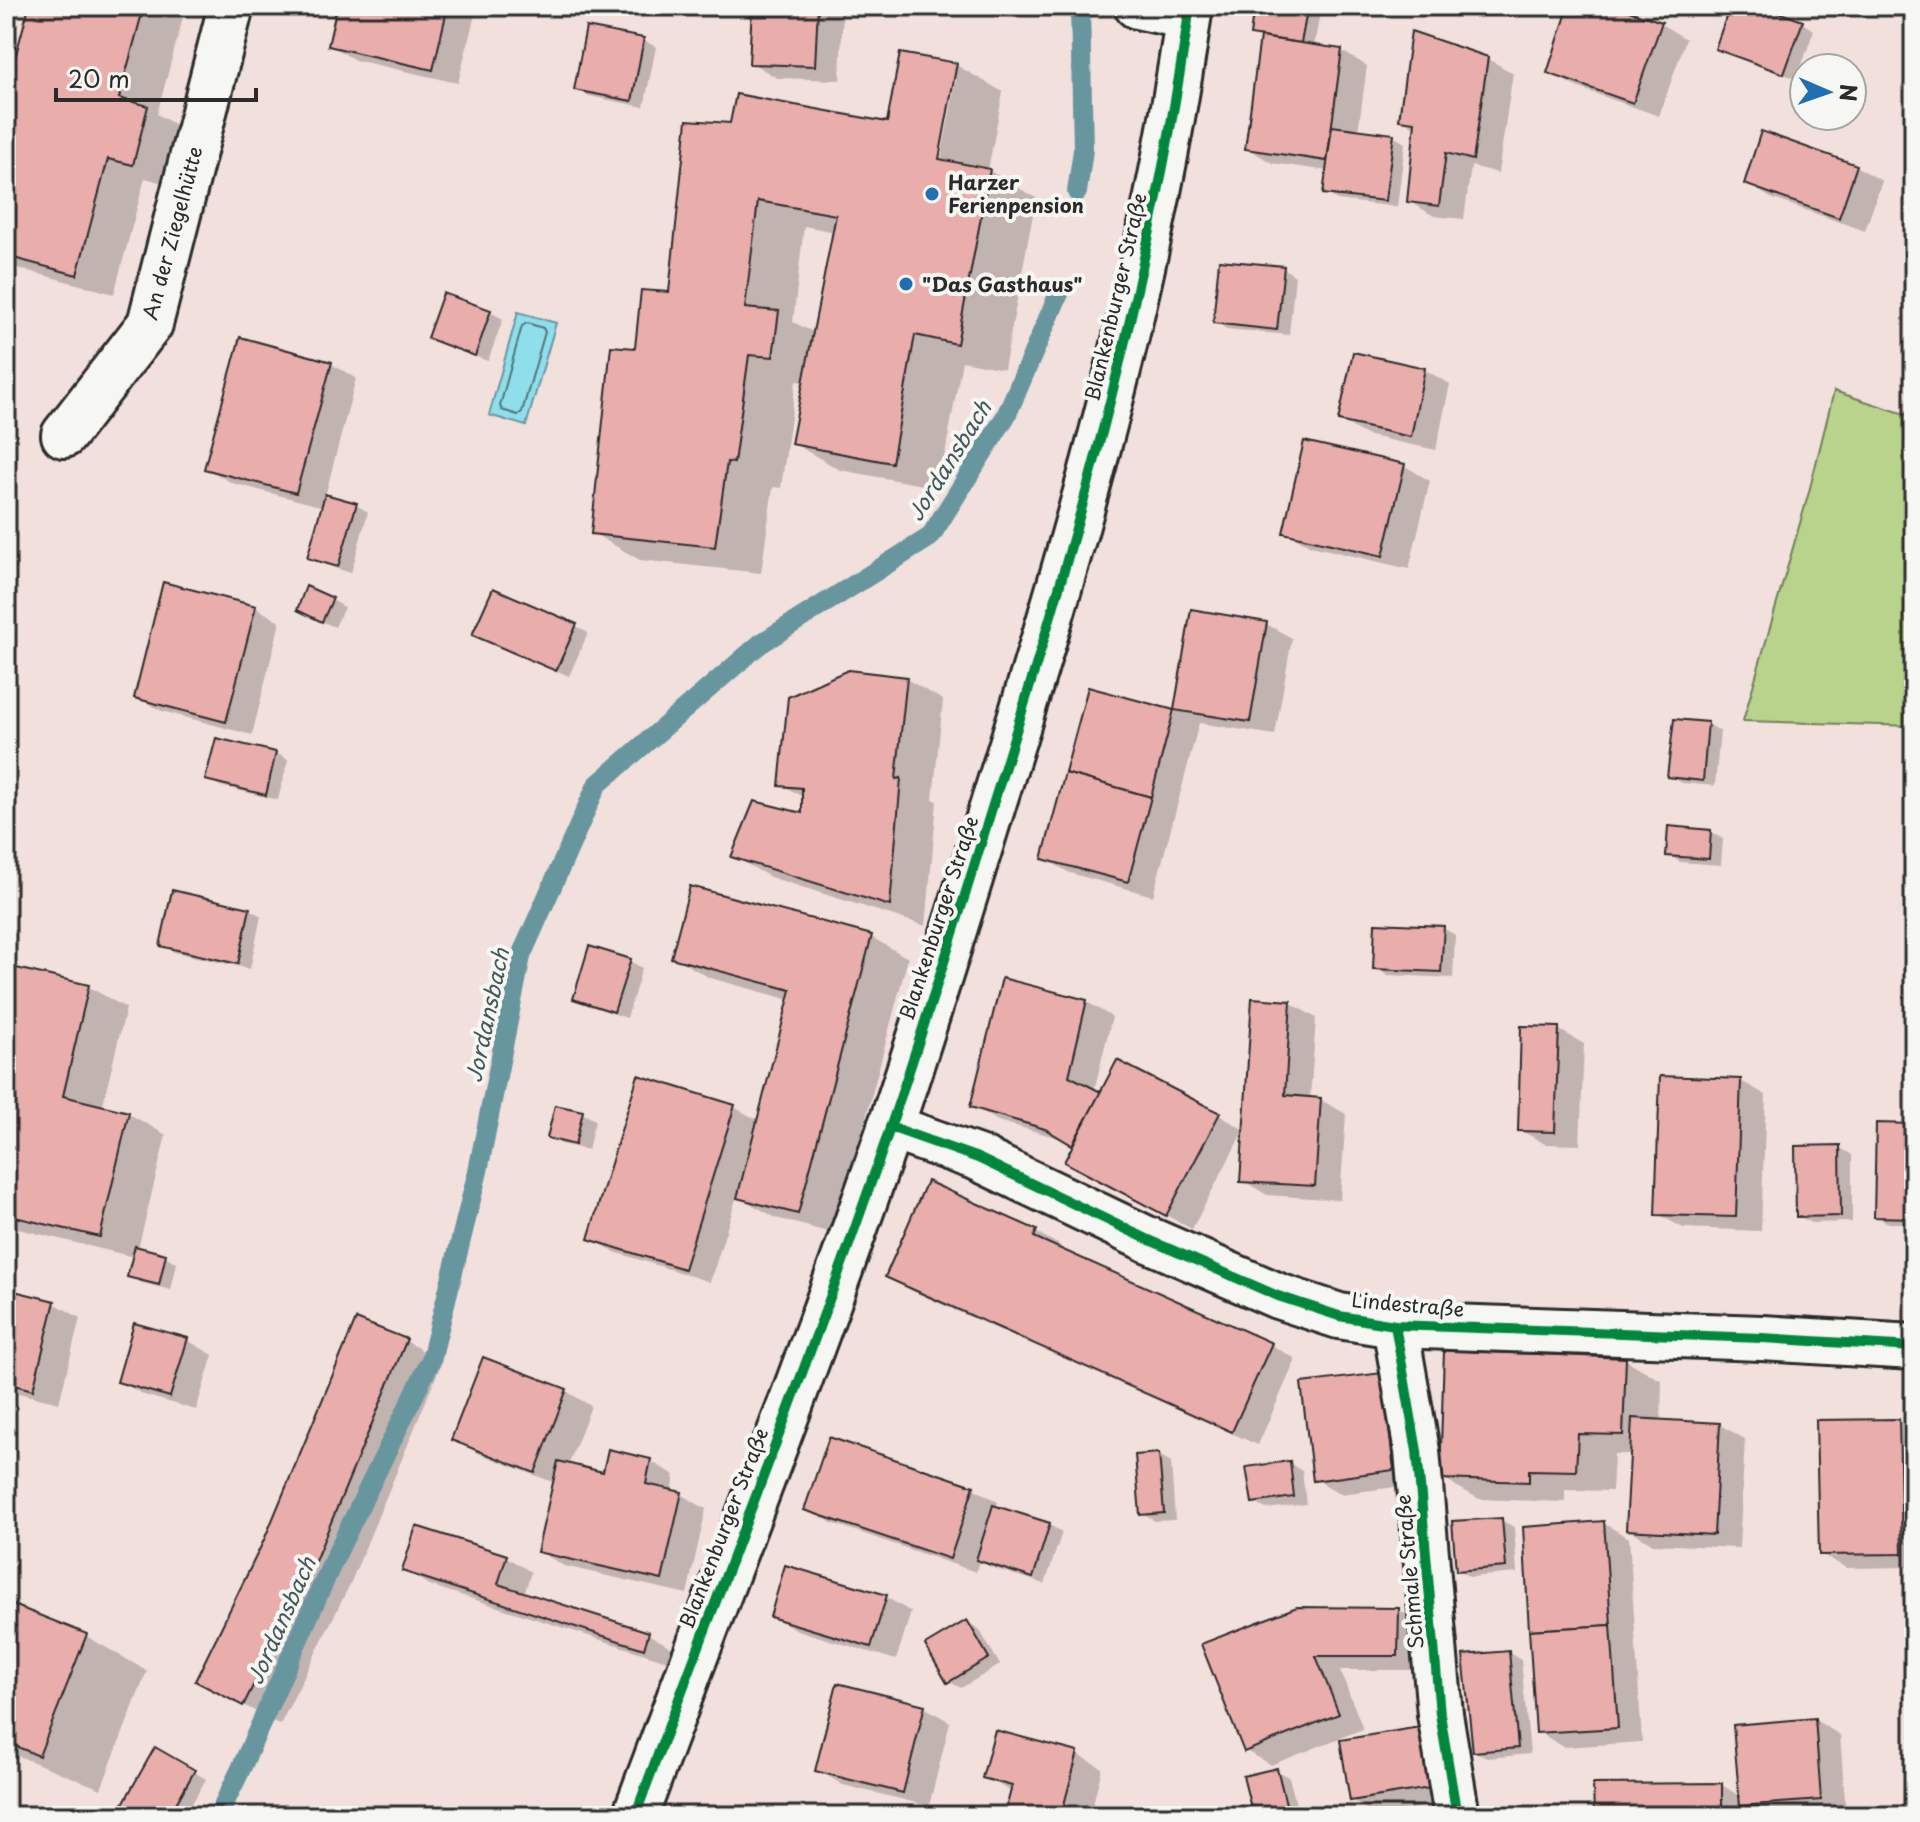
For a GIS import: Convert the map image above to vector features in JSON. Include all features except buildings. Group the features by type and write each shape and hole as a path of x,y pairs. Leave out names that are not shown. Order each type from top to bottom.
{"street":[{"name":"An der Ziegelhütte","path":"64,435 150,324 231,6"},
{"path":"1137,6 1189,11"},
{"name":"Blankenburger Straße","path":"635,1816 825,1311 890,1127 1032,683 1120,363 1148,240 1189,11"},
{"name":"Lindestraße","path":"890,1127 978,1158 1147,1239 1278,1296 1339,1316 1395,1325 1762,1338 1914,1347"},
{"name":"Schmale Straße","path":"1395,1325 1417,1451 1440,1714 1457,1816"}],"green space":[{"path":"1834,391 1914,417 1914,726 1743,721 1809,492"}],"water":[{"path":"518,312 556,323 526,426 489,415"}],"waterway":[{"name":"Jordansbach","path":"1077,192 1083,150 1080,6"},
{"name":"Jordansbach","path":"218,1816 335,1557 431,1360 478,1171 521,956 597,785 760,644 930,537 1006,416 1060,291"}],"cycle path":[{"path":"635,1816 860,1214 918,1044 1027,695 1084,501 1134,305 1174,106 1190,6"},
{"path":"890,1127 978,1158 1147,1239 1278,1296 1339,1316 1395,1325 1762,1338 1914,1347"},
{"path":"1395,1325 1417,1451 1440,1714 1457,1816"}],"place":[{"name":"Harzer Ferienpension","path":"932,194"},
{"name":"\"Das Gasthaus\"","path":"906,284"}]}
